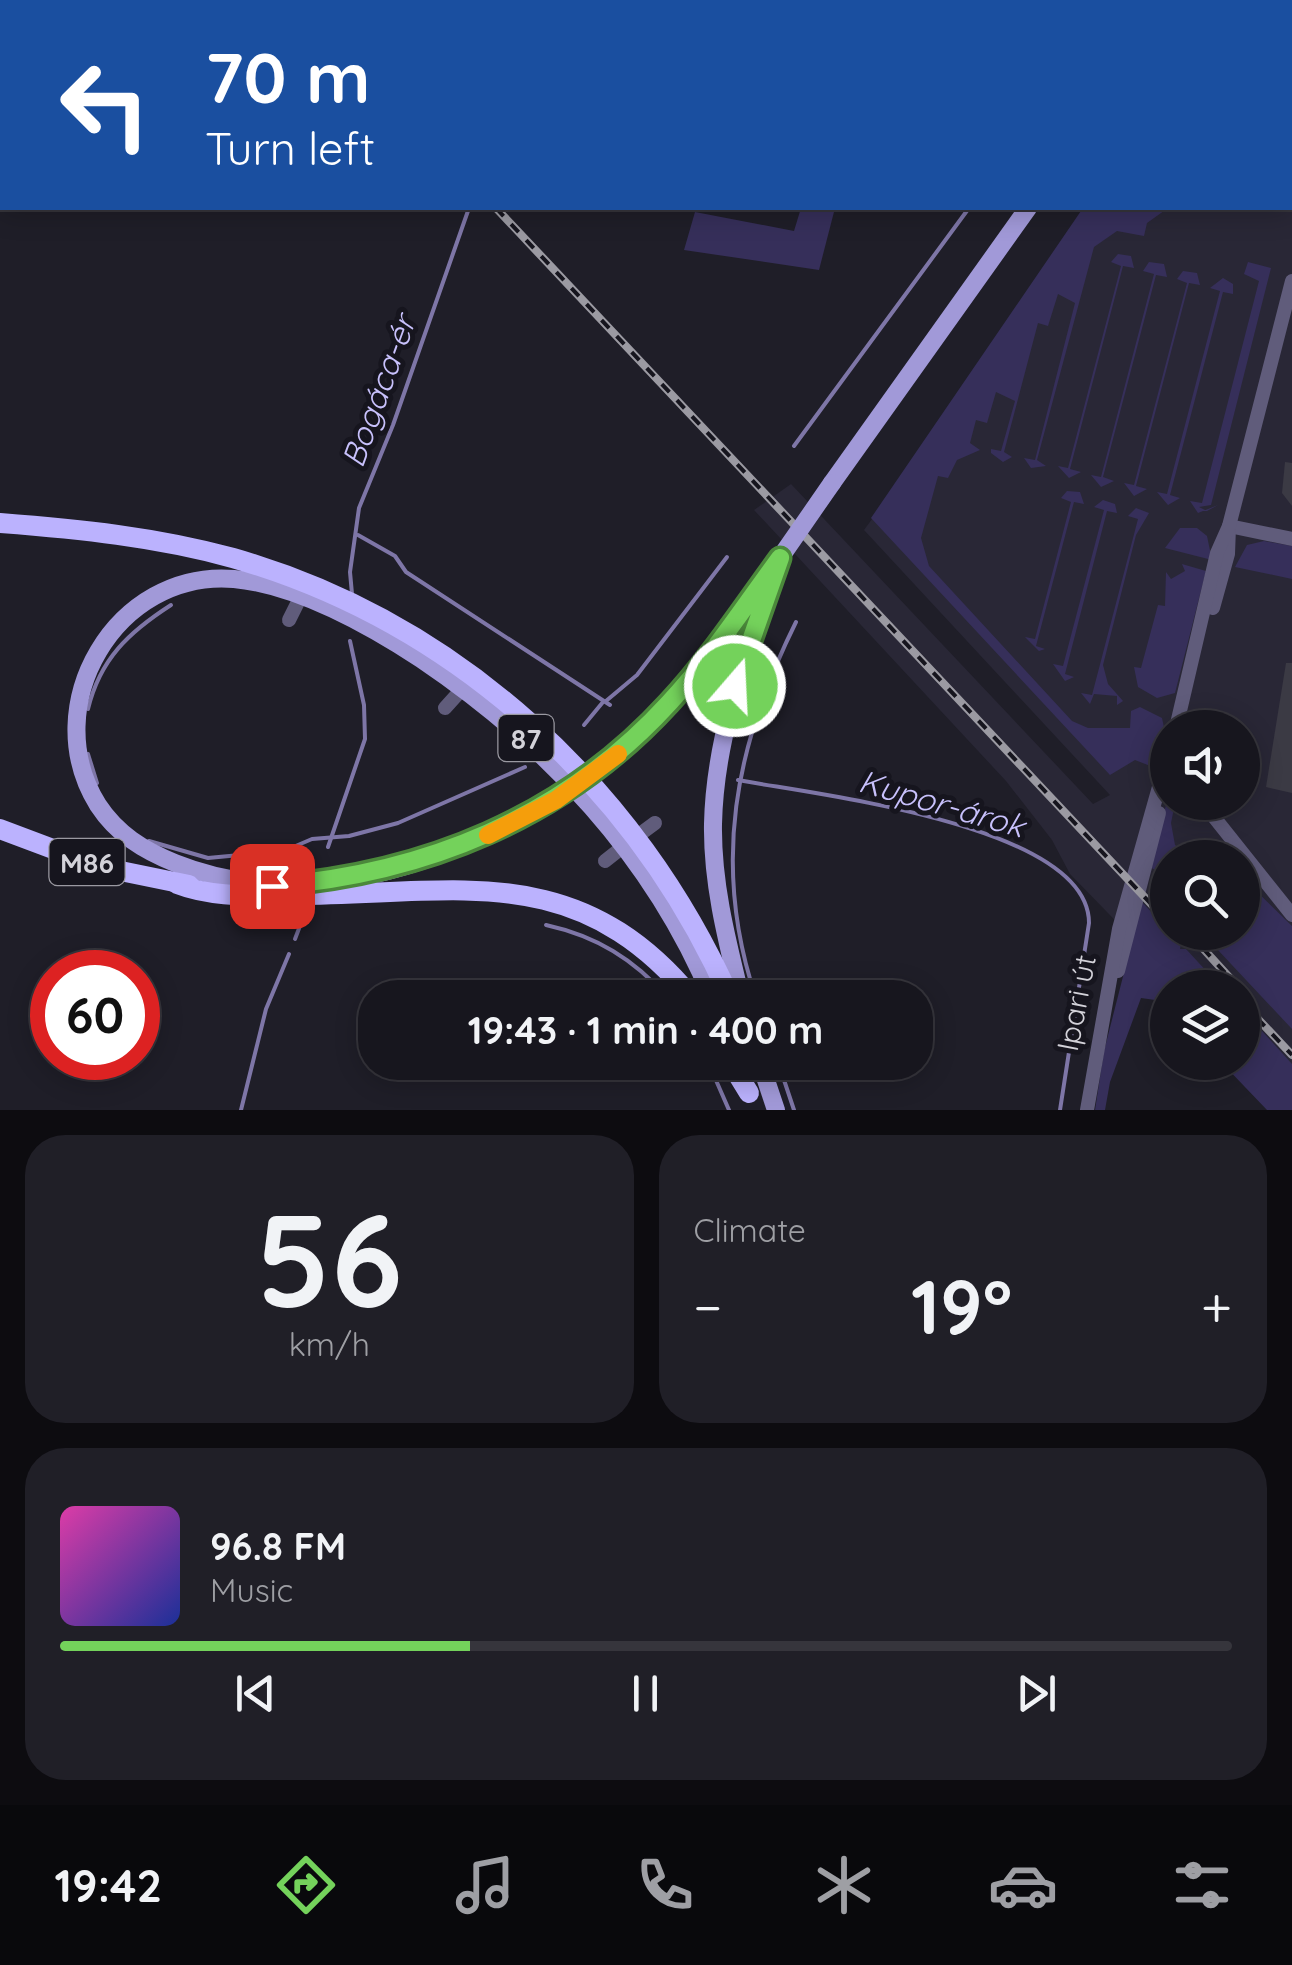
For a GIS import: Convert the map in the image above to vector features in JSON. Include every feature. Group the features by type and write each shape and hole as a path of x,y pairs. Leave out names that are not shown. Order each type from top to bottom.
{"highway":[{"path":"0,523 110,534 207,552 271,571 357,607 454,663 512,706 598,788 630,842 690,916 721,980"},
{"name":"M86","path":"0,829 101,867 177,884 272,886"},
{"path":"177,884 208,893 256,896 458,888 525,894 575,909 612,927 663,965 676,980"},
{"path":"740,1080 752,1102"}],"main road":[{"name":"87","path":"737,980 719,894 714,800 727,716 769,580 832,483 1027,210"},
{"name":"87","path":"703,980 630,842 556,766 463,688 391,640 300,598 247,581 215,579 182,585 150,599 125,617 92,658 80,689 76,723 80,764 88,787 123,835 144,850 242,884 272,886 356,877 423,860 484,837 556,800 594,773 677,694 769,580"},
{"path":"766,1080 776,1110"}],"street":[{"path":"1180,710 1224,569 1229,526 1292,280"},
{"path":"1229,526 1292,538"},
{"path":"1196,654 1217,552 1229,526"},
{"path":"1224,569 1246,540 1268,535"},
{"path":"289,620 300,598"},
{"path":"446,708 463,688"},
{"name":"Ipari út","path":"1091,1076 1124,907 1150,817"},
{"name":"Ipari út","path":"1091,1076 1156,820"},
{"path":"1216,820 1292,916"},
{"path":"604,860 655,823"},
{"path":"1087,1110 1091,1076"}],"shaded area":[{"path":"800,210 834,210 819,270 684,250 695,212 794,231"},
{"path":"1082,210 1165,210 1147,223 1144,236 1117,231 1094,247 1037,460 1046,466 1031,468 1024,458 1035,460 1075,303 1058,294 1048,326 1038,323 1004,452 1012,457 1003,462 991,453 991,449 1001,451 1015,401 996,392 987,423 976,420 970,443 980,450 957,460 948,478 938,476 921,538 929,566 1072,721 1088,728 1130,728 1131,711 1140,707 1150,712 1150,766 1135,760 1110,775 871,518"},
{"path":"1099,210 1292,210 1292,1110 1260,1075 1260,970 1163,970 1070,874 1052,840 1006,781 754,510 791,484 1093,804 1110,795 864,530"},
{"path":"1118,254 1131,256 1134,268 1123,266 1070,469 1081,472 1069,478 1058,466 1068,468 1121,266 1111,262"},
{"path":"1149,262 1164,264 1167,277 1156,275 1103,477 1114,481 1101,487 1091,475 1101,477 1154,274 1143,271"},
{"path":"1248,262 1271,268 1211,505 1199,507 1205,510 1198,513 1190,501 1202,503 1259,281 1244,274"},
{"path":"1183,271 1197,273 1200,285 1189,283 1136,486 1147,489 1134,496 1124,483 1134,485 1187,283 1177,279"},
{"path":"1223,278 1233,284 1233,294 1223,292 1170,495 1180,498 1168,505 1157,492 1167,494 1220,291 1210,288"},
{"path":"1067,491 1080,492 1084,504 1074,502 1036,646 1045,649 1039,651 1025,637 1035,639 1071,502 1061,498"},
{"path":"1103,500 1115,504 1117,513 1107,511 1065,674 1074,677 1065,681 1053,664 1063,666 1104,510 1094,507"},
{"path":"1136,508 1149,513 1136,535 1103,665 1108,684 1123,701 1117,705 1117,696 1094,694 1090,704 1081,693 1092,695 1138,519 1128,516"},
{"path":"1180,528 1197,528 1207,536 1212,560 1165,548"},
{"path":"1264,541 1292,546 1292,579 1235,567 1247,545"},
{"path":"1182,564 1206,571 1175,693 1157,698 1138,687 1134,667 1141,668 1158,605 1165,606 1166,572 1171,579 1185,571"},
{"path":"1162,820 1172,820 1174,840 1157,840"},
{"path":"1260,895 1292,926 1292,1029 1260,995 1260,970 1237,970 1218,950 1260,950"},
{"path":"1142,902 1150,911 1150,950 1187,950 1205,970 1150,970 1150,999 1141,998 1110,1082 1105,1110 1095,1110 1104,1051"},
{"path":"1260,1029 1292,1064 1292,1110 1267,1110 1238,1080 1260,1080"}],"building":[{"path":"1285,462 1292,463 1292,506 1282,493"},
{"path":"1286,663 1292,663 1292,793 1266,787"}],"waterway":[{"name":"Bogáca-ér","path":"352,594 350,572 359,508 393,425 468,210"},
{"path":"794,446 968,210"},
{"name":"Kupor-árok","path":"358,535 395,556 406,572 610,705"},
{"path":"606,701 637,675 727,557"},
{"path":"88,709 100,675 118,648 171,605"},
{"path":"751,980 735,900 736,806 758,714 796,622"},
{"name":"Bogáca-ér","path":"328,847 365,739 364,705 350,641"},
{"path":"584,725 603,702"},
{"path":"88,754 97,783"},
{"path":"149,841 208,858 284,851 312,839 349,836 398,823 525,767"},
{"name":"Kupor-árok","path":"738,780 881,805 997,838 1044,861 1077,889 1089,923 1060,1110"},
{"name":"Bogáca-ér","path":"295,939 303,918"},
{"path":"546,925 598,943 650,980"},
{"name":"Bogáca-ér","path":"241,1110 266,1009 289,954"},
{"path":"716,1080 729,1110"},
{"path":"784,1080 794,1110"}],"railway":[{"path":"498,210 1150,903"},
{"path":"1204,950 1223,970"},
{"path":"1260,1021 1292,1055"}],"slow traffic":[{"path":"488,835 556,800 618,754"}],"route":[{"path":"272,886 356,877 423,860 484,837 556,800 623,750 666,707 780,558 735,686"}]}
